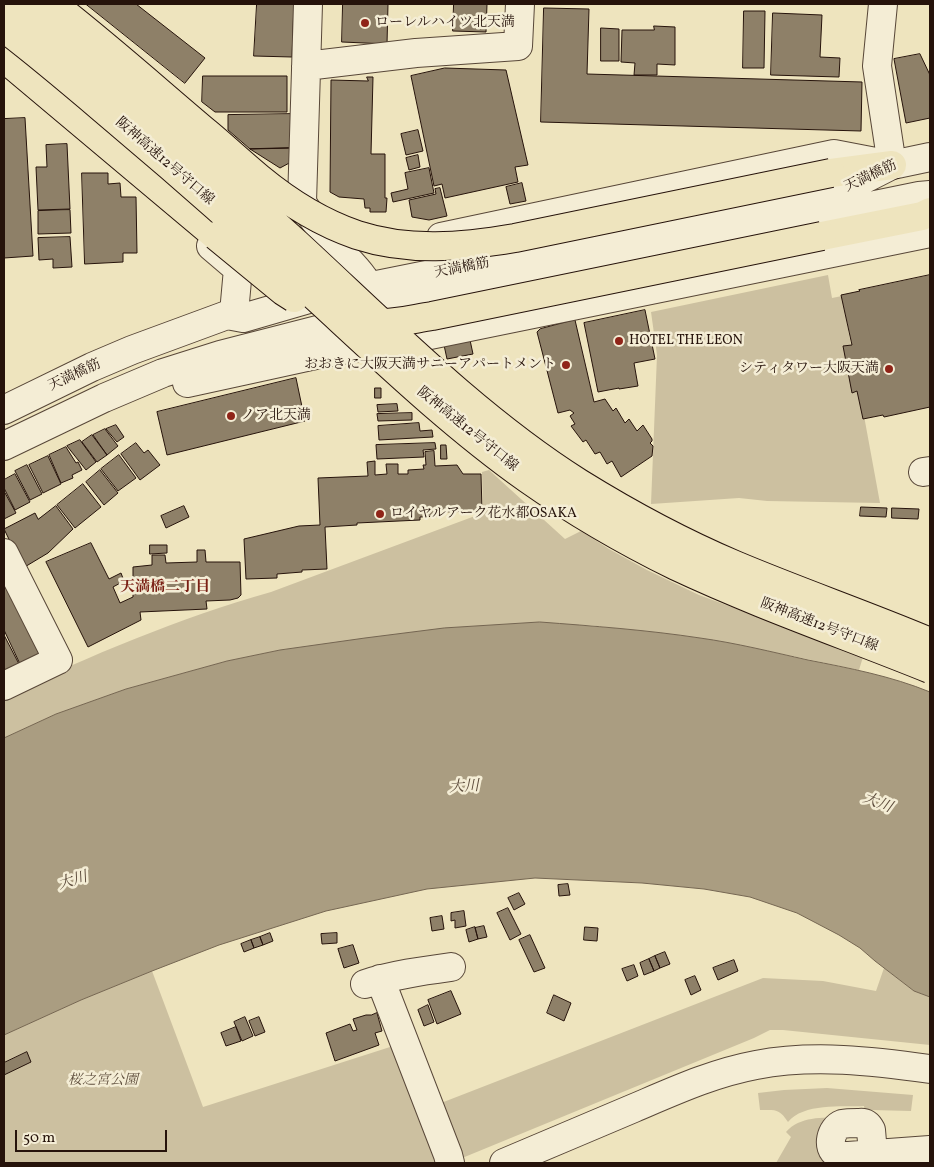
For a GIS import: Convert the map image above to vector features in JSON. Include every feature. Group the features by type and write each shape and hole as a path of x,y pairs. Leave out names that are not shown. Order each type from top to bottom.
{"highway":[{"name":"阪神高速12号守口線","path":"13,4 37,21 217,174 462,395 502,428 577,482 685,542 781,584 930,642"},
{"path":"53,4 260,179 302,208 334,226 358,235 384,241 436,246 485,243 831,173 892,165"},
{"name":"阪神高速12号守口線","path":"4,28 97,104 258,243 404,379 446,415 528,479 605,528 676,566 771,608 930,670"},
{"path":"4,58 283,291 320,314 346,321 375,324 432,316 922,216 930,212"}],"street":[{"path":"38,4 209,142 270,183 306,200 343,222 382,233 437,238"},
{"path":"4,72 238,269 247,271 273,267 285,262 297,253 311,228 306,200 308,4"},
{"path":"306,66 416,53 518,46 520,4"},
{"path":"231,309 350,260 437,238 834,154 892,165 877,66 883,4"},
{"name":"天満橋筋","path":"4,410 92,367 231,309 243,318 312,298 839,192 892,165 930,157"},
{"name":"天満橋筋","path":"4,446 96,402 163,373 326,328 395,306 451,292 930,195"},
{"path":"306,200 336,247 350,260 370,287 373,304 368,315"},
{"path":"132,386 169,388 320,354 424,336 930,233"},
{"path":"231,309 238,269"},
{"path":"4,553 58,660 4,686"},
{"path":"450,1163 373,981 451,967"},
{"path":"504,1163 691,1083 734,1069 780,1062 853,1060 896,1064 930,1070"},
{"path":"873,1154 930,1150"}],"green space":[{"path":"828,275 832,298 842,296 880,503 767,501 739,498 651,504 657,355 651,312"},
{"path":"489,470 565,539 581,531 647,570 699,595 863,657 859,670 700,638 588,625 280,650 227,661 126,689 56,714 4,738 4,696 102,652 169,626 271,592 483,513 482,472"},
{"name":"桜之宮公園","path":"884,968 914,991 930,997 930,1045 770,1030 450,1163 4,1163 4,1035 81,1000 152,971 203,1107 415,1039 441,1103 763,978 823,981 876,991"},
{"path":"827,1088 913,1095 911,1111 871,1110 871,1116 865,1116 864,1106 834,1106 803,1112 788,1122 779,1112 760,1110 758,1093"},
{"path":"842,1117 831,1163 776,1163 791,1137 786,1132 792,1127 805,1120"}],"water":[{"name":"大川","path":"540,622 640,630 727,642 870,673 930,692 930,997 914,991 860,948 839,935 797,913 750,897 704,889 642,883 535,878 427,889 326,911 219,945 81,1000 4,1035 4,738 56,714 126,689 227,661 280,650 444,628"}],"building":[{"path":"86,4 136,4 205,58 185,83"},
{"path":"257,4 294,4 292,57 254,56"},
{"name":"ローレルハイツ北天満","path":"343,4 388,4 387,44 342,42"},
{"path":"454,4 487,4 486,32 453,31"},
{"path":"544,8 589,9 587,74 862,82 861,131 541,122"},
{"path":"744,11 765,11 764,68 743,68"},
{"path":"773,13 822,15 820,57 840,58 839,77 771,75"},
{"path":"654,26 675,27 675,65 657,64 657,75 634,75 635,63 621,62 622,30 654,30"},
{"path":"601,28 619,29 619,61 601,61"},
{"path":"920,54 930,75 930,118 906,123 894,59"},
{"path":"445,68 506,70 528,165 515,167 518,182 445,198 442,184 434,186 411,76"},
{"path":"203,76 287,76 287,112 215,112 202,102"},
{"path":"367,77 373,77 371,154 385,154 386,212 370,212 370,208 365,208 364,199 339,197 330,192 331,80 368,81"},
{"path":"294,114 294,148 250,149 228,130 228,115"},
{"path":"25,118 33,256 4,258 4,119"},
{"path":"418,130 423,151 406,155 401,134"},
{"path":"67,144 70,209 38,210 36,167 47,167 46,145"},
{"path":"294,148 293,161 280,168 250,149"},
{"path":"418,155 420,167 409,170 406,158"},
{"path":"429,168 434,193 393,202 391,193 408,189 405,173"},
{"path":"82,173 108,173 108,184 120,183 121,197 136,197 137,253 123,253 123,262 85,264"},
{"path":"522,183 526,201 510,204 506,187"},
{"path":"440,188 447,216 429,220 412,217 409,200 436,194 435,189"},
{"path":"70,210 71,233 38,234 38,211"},
{"path":"70,237 72,267 53,268 53,259 39,260 38,238"},
{"name":"シティタワー大阪天満","path":"930,275 930,407 884,417 883,415 863,419 857,391 852,393 843,346 852,345 841,295"},
{"name":"HOTEL THE LEON","path":"645,310 655,359 634,363 638,386 598,392 584,323"},
{"name":"おおきに大阪天満サニーアパートメント","path":"575,320 594,402 605,399 613,411 616,408 625,423 629,419 637,431 643,425 652,439 650,443 653,446 652,456 621,477 612,461 607,464 600,452 595,454 586,440 583,442 571,426 575,424 570,416 574,413 570,410 558,413 537,332 540,329"},
{"path":"470,340 473,354 447,359 444,345"},
{"name":"ノア北天満","path":"296,378 305,421 167,455 157,412"},
{"path":"375,388 381,388 381,398 375,398"},
{"path":"397,404 398,411 378,412 377,405"},
{"path":"412,413 412,420 378,421 377,414"},
{"path":"419,423 420,431 432,430 433,437 379,440 378,426"},
{"path":"116,425 124,437 117,442 106,429"},
{"path":"105,429 118,446 107,455 93,435"},
{"path":"92,435 107,455 97,462 82,442"},
{"path":"80,440 96,462 86,470 67,446"},
{"path":"136,443 144,453 148,450 160,465 140,480 121,454"},
{"path":"435,443 436,449 423,450 424,457 377,459 376,445"},
{"path":"441,445 446,445 447,459 441,459"},
{"path":"66,447 82,470 72,475 73,478 61,483 49,455"},
{"name":"ロイヤルアーク花水都OSAKA","path":"434,451 435,466 457,465 463,474 481,474 482,511 439,512 440,516 420,517 420,520 357,523 357,525 325,527 327,569 277,574 277,578 246,579 244,539 299,526 320,525 318,478 368,476 367,462 375,461 375,475 387,474 386,464 398,464 398,474 408,474 408,470 424,469 423,465 426,465 425,452"},
{"path":"119,455 136,478 118,491 101,469"},
{"path":"48,456 61,484 43,493 29,465"},
{"path":"27,465 42,494 30,500 15,471"},
{"path":"100,470 118,493 104,505 86,482"},
{"path":"15,474 30,502 15,510 4,488 4,480"},
{"path":"83,484 101,507 75,528 57,505"},
{"path":"4,491 16,513 4,519"},
{"path":"56,506 73,529 48,553 23,568 4,529 35,513 38,519"},
{"path":"184,506 189,517 166,528 161,516"},
{"path":"861,507 887,508 886,517 860,516"},
{"path":"892,508 919,509 918,519 892,518"},
{"path":"91,543 109,579 121,573 124,581 113,587 120,603 133,597 133,567 152,565 152,555 165,555 166,563 197,562 197,550 205,550 206,562 240,562 241,595 230,600 206,601 207,609 140,612 141,620 88,647 46,562"},
{"path":"150,545 167,545 167,553 150,554"},
{"path":"9,587 41,654 20,664 4,630 4,589"},
{"path":"4,635 19,664 4,671"},
{"path":"568,884 570,895 559,896 558,885"},
{"path":"519,893 525,904 514,910 508,898"},
{"path":"508,908 521,934 510,940 497,913"},
{"path":"464,911 466,926 455,928 455,920 451,921 451,913"},
{"path":"442,916 444,929 432,931 430,918"},
{"path":"484,926 487,937 478,939 475,928"},
{"path":"475,927 478,939 469,942 466,930"},
{"path":"585,927 598,928 597,941 584,940"},
{"path":"270,933 273,941 263,945 260,937"},
{"path":"337,933 337,943 322,944 321,934"},
{"path":"530,935 545,968 534,972 519,940"},
{"path":"260,937 263,945 254,948 251,940"},
{"path":"251,940 254,948 244,952 241,944"},
{"path":"353,945 359,963 344,968 338,949"},
{"path":"665,952 670,964 660,968 655,956"},
{"path":"655,956 660,968 654,971 649,959"},
{"path":"649,959 654,971 644,975 640,963"},
{"path":"734,960 738,971 718,980 713,968"},
{"path":"634,965 638,976 627,981 622,969"},
{"path":"695,976 701,990 691,995 685,980"},
{"path":"451,991 461,1014 437,1024 428,1000"},
{"path":"554,995 571,1003 564,1021 547,1013"},
{"path":"428,1005 434,1022 424,1026 418,1010"},
{"path":"377,1013 382,1031 375,1033 379,1045 335,1061 326,1033 350,1024 353,1031 357,1030 353,1019"},
{"path":"245,1017 253,1036 242,1041 234,1022"},
{"path":"259,1017 265,1032 255,1036 249,1021"},
{"path":"236,1027 241,1041 226,1046 221,1033"},
{"path":"27,1052 31,1062 4,1075 4,1063"}],"place":[{"name":"ローレルハイツ北天満","path":"365,23"},
{"name":"HOTEL THE LEON","path":"619,341"},
{"name":"おおきに大阪天満サニーアパートメント","path":"566,365"},
{"name":"シティタワー大阪天満","path":"889,369"},
{"name":"ノア北天満","path":"231,416"},
{"name":"ロイヤルアーク花水都OSAKA","path":"380,514"}],"district":[{"name":"天満橋二丁目","path":"165,588"}]}
